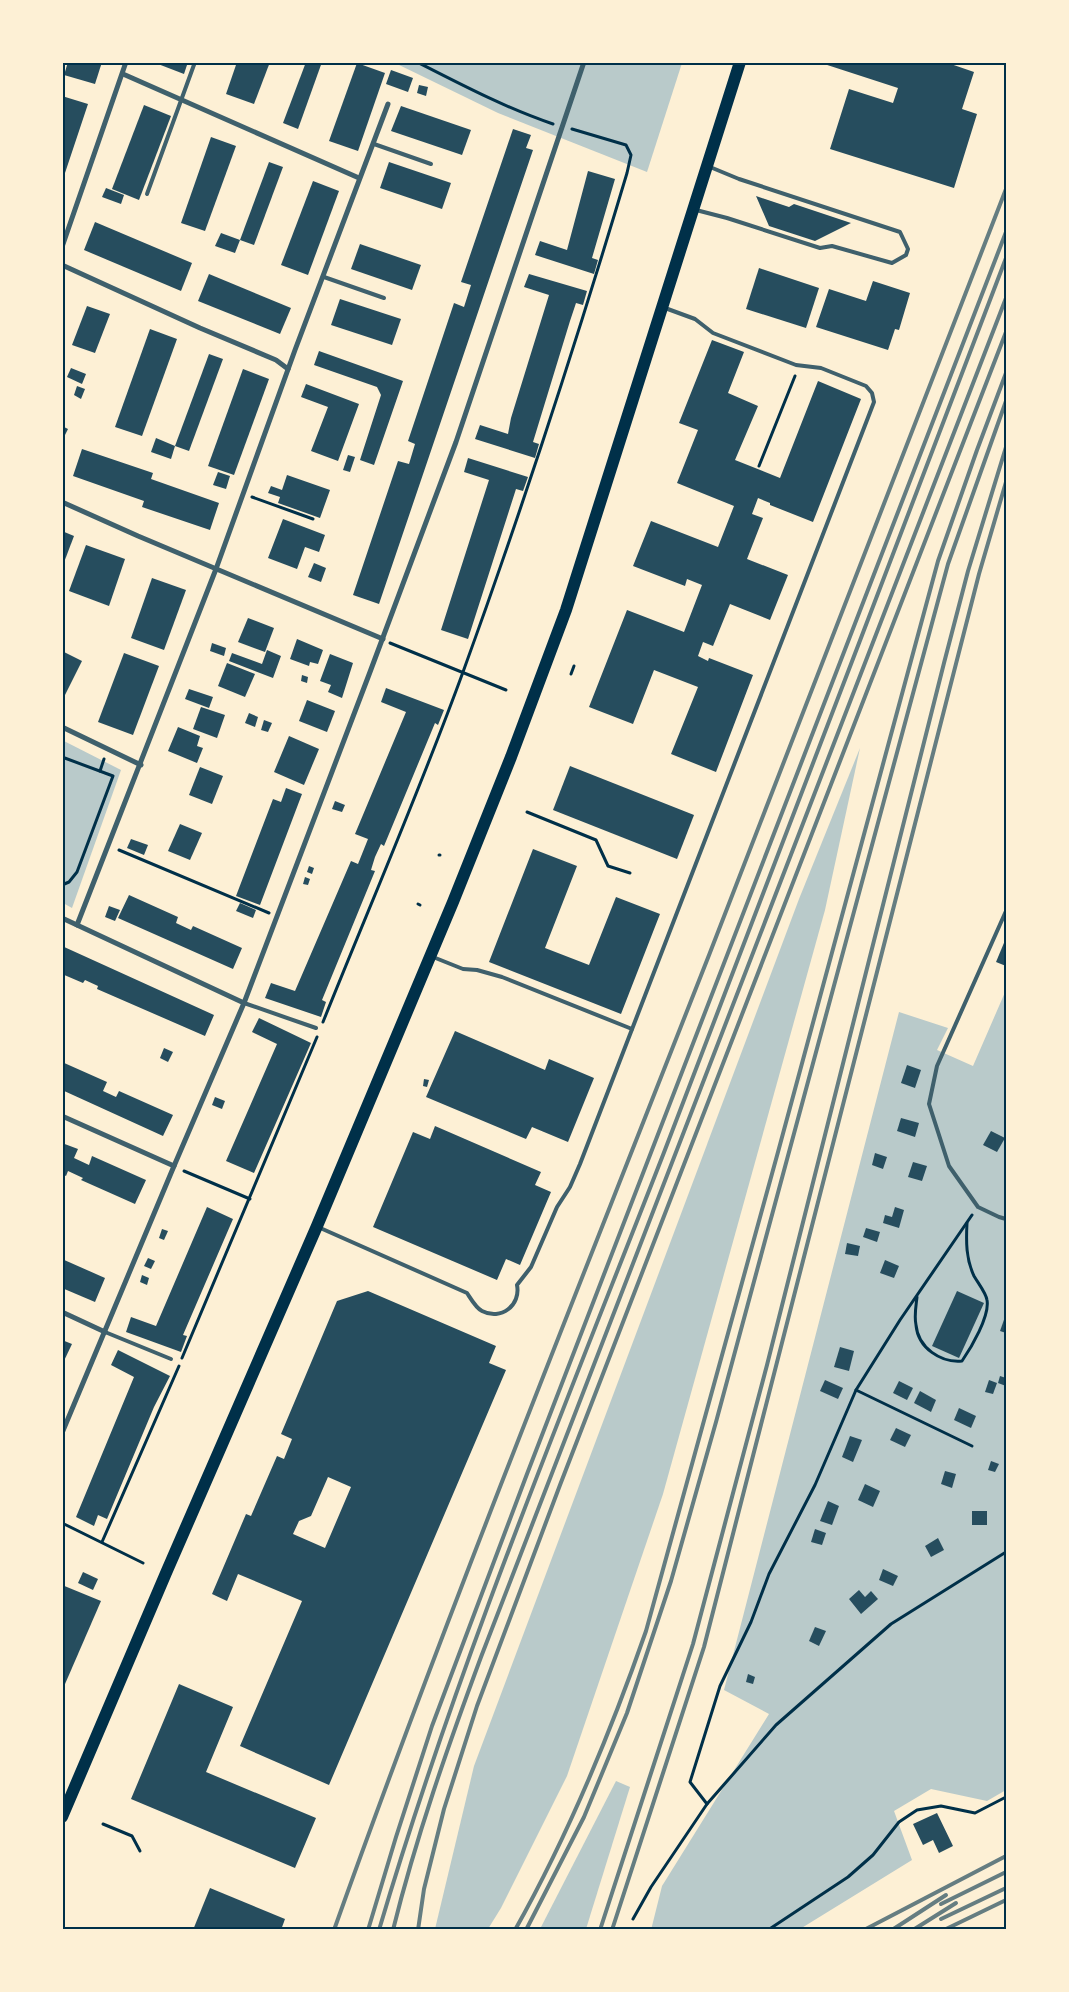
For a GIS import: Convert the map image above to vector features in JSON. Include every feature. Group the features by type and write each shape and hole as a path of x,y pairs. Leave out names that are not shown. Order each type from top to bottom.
{"main road":[{"path":"62,1817 162,1581 317,1226 431,956 511,757 566,610 740,62"}],"street":[{"path":"62,246 126,62"},
{"path":"62,1433 244,1003 383,639 456,442 584,62"},
{"path":"123,74 359,178"},
{"path":"77,925 216,569 288,369 388,104"},
{"path":"62,265 200,328 276,360 288,369"},
{"path":"62,502 383,639"},
{"path":"62,727 141,765"},
{"path":"62,918 244,1003"},
{"path":"62,1116 174,1166"},
{"path":"62,1312 105,1332"}],"lane":[{"path":"147,194 195,62"},
{"path":"374,144 432,164"},
{"path":"694,210 727,218 820,248 832,246 892,263 906,255 908,249 900,232 739,179 708,165"},
{"path":"324,277 384,298"},
{"path":"317,1226 467,1293 478,1308 484,1312 498,1313 512,1307 518,1295 517,1285 531,1267 557,1207 570,1187 874,402 872,393 866,386 821,368 799,366 713,333 695,319 663,307"},
{"path":"1006,911 937,1066 929,1104 949,1166 978,1206 998,1217 1006,1219"},
{"path":"431,956 462,969 477,970 502,977 632,1029"},
{"path":"244,1003 316,1028"},
{"path":"105,1332 171,1359"}],"path":[{"path":"418,62 468,88 534,118 553,124"},
{"path":"102,1542 250,1199 463,671 592,291 631,155 626,145 572,129"},
{"path":"760,466 799,366"},
{"path":"243,494 313,519"},
{"path":"383,639 506,690"},
{"path":"571,674 574,666"},
{"path":"62,757 113,776 77,872 69,882 62,885"},
{"path":"100,770 104,759"},
{"path":"527,812 596,840 608,866 630,874"},
{"path":"120,850 277,916"},
{"path":"174,1166 250,1199"},
{"path":"707,1804 690,1782 720,1686 751,1622 769,1574 815,1485 856,1390 978,1206"},
{"path":"917,1296 916,1326 921,1342 935,1354 951,1362 962,1361 971,1347 986,1314 987,1300 973,1273 966,1248 967,1223"},
{"path":"856,1390 972,1446"},
{"path":"62,1523 143,1563"},
{"path":"633,1919 651,1888 707,1804 776,1725 891,1624 1006,1552"},
{"path":"768,1930 848,1877 873,1855 900,1822 918,1810 941,1806 974,1812 1006,1797"},
{"path":"103,1824 132,1836 140,1851"}],"shaded area":[{"path":"395,63 682,63 647,172 498,113"},
{"path":"62,740 121,770 72,908 63,903"},
{"path":"860,748 825,910 663,1494 567,1776 501,1908 488,1929 435,1929 474,1766 799,899"},
{"path":"1006,990 1006,1790 987,1801 931,1789 894,1811 912,1860 800,1929 651,1930 662,1886 769,1714 724,1690 899,1012 948,1028 937,1050 973,1066"},
{"path":"616,1781 630,1787 586,1929 540,1929"}],"building":[{"path":"68,62 102,62 95,84 64,75"},
{"path":"159,62 188,62 184,74 158,64"},
{"path":"237,62 270,62 254,104 226,94"},
{"path":"306,62 322,62 298,129 283,123"},
{"path":"818,62 945,62 974,72 962,109 977,114 954,188 830,149 849,89 893,103 898,88"},
{"path":"357,63 385,73 358,151 329,141"},
{"path":"391,70 413,78 408,92 386,84"},
{"path":"419,85 428,87 426,96 417,93"},
{"path":"62,96 88,104 63,179 62,179"},
{"path":"144,105 171,116 139,200 112,189"},
{"path":"401,106 471,130 462,155 391,131"},
{"path":"513,129 531,135 526,148 533,150 379,604 353,595 398,461 409,464 415,444 408,441 454,303 464,307 471,285 461,282"},
{"path":"211,137 236,146 205,231 181,223"},
{"path":"269,162 283,167 254,245 240,240"},
{"path":"389,162 451,183 442,209 380,188"},
{"path":"588,171 615,179 592,258 598,260 594,274 535,255 540,241 567,250"},
{"path":"313,181 339,191 308,275 281,265"},
{"path":"106,188 124,195 121,204 102,197"},
{"path":"756,196 789,207 794,204 851,223 815,241 769,226"},
{"path":"95,222 192,263 181,291 84,250"},
{"path":"221,233 240,240 235,253 215,246"},
{"path":"360,244 421,265 412,290 351,269"},
{"path":"759,268 819,288 806,328 746,309"},
{"path":"209,274 291,308 280,334 198,301"},
{"path":"529,274 587,291 583,305 576,303 570,321 533,442 539,444 535,458 475,439 480,425 508,434 511,418 549,295 524,287"},
{"path":"873,281 910,293 899,330 895,329 888,350 816,327 829,289 866,301"},
{"path":"340,299 401,319 392,345 331,325"},
{"path":"87,306 110,314 95,353 72,345"},
{"path":"150,329 177,339 142,436 115,427"},
{"path":"712,340 744,352 728,393 758,406 735,460 780,478 818,381 861,399 813,522 770,505 770,503 758,498 752,514 763,518 747,559 788,575 770,620 730,604 713,646 703,642 698,656 708,661 709,658 753,675 716,772 671,754 698,687 654,670 633,724 589,707 627,610 684,632 702,585 687,579 685,586 633,566 651,521 718,547 734,506 677,483 698,430 679,423"},
{"path":"319,351 403,381 374,465 360,460 381,395 377,387 314,365"},
{"path":"209,354 223,359 189,451 175,446"},
{"path":"71,368 86,374 82,384 67,377"},
{"path":"243,369 269,379 234,475 208,466"},
{"path":"306,384 359,404 338,461 311,451 328,407 301,397"},
{"path":"77,386 85,389 81,399 74,395"},
{"path":"62,426 68,429 62,441"},
{"path":"156,438 175,446 171,459 151,452"},
{"path":"82,449 153,473 151,479 219,503 210,530 142,507 144,501 73,476"},
{"path":"348,455 355,457 350,472 343,470"},
{"path":"468,458 528,477 523,491 516,489 468,639 441,630 489,480 464,472"},
{"path":"218,472 230,476 226,489 213,485"},
{"path":"287,475 330,490 320,518 278,503 280,497 268,493 271,486 282,490"},
{"path":"283,519 325,535 319,552 305,547 297,569 268,558"},
{"path":"62,531 74,536 63,565 62,565"},
{"path":"86,545 125,559 109,606 69,591"},
{"path":"314,563 326,568 321,582 308,577"},
{"path":"152,578 186,590 164,650 131,638"},
{"path":"248,618 274,628 265,652 238,642"},
{"path":"297,639 323,650 318,664 310,662 309,666 290,659"},
{"path":"212,643 226,648 224,656 210,651"},
{"path":"267,650 281,656 273,678 229,661 232,653 262,664"},
{"path":"62,651 82,661 62,701"},
{"path":"124,653 159,666 133,735 98,722"},
{"path":"330,654 353,663 342,698 328,692 331,685 320,681"},
{"path":"227,663 255,674 245,697 218,686"},
{"path":"302,675 308,677 307,683 301,681"},
{"path":"386,688 444,710 438,725 435,723 384,846 381,844 375,857 371,870 375,871 322,1000 326,1002 321,1017 265,998 271,983 295,991 351,861 358,864 368,839 355,834 406,712 381,702"},
{"path":"189,689 213,697 209,708 185,699"},
{"path":"307,700 335,711 327,732 299,721"},
{"path":"201,707 225,715 217,738 193,729"},
{"path":"249,713 258,717 255,727 245,723"},
{"path":"264,720 272,723 268,732 261,730"},
{"path":"178,727 200,736 197,746 203,748 197,763 168,751"},
{"path":"289,736 319,749 304,785 274,772"},
{"path":"570,766 694,815 677,859 553,810"},
{"path":"200,767 223,776 212,804 189,795"},
{"path":"286,788 302,794 260,905 236,896 273,799 281,802"},
{"path":"335,801 345,805 342,812 332,809"},
{"path":"180,824 202,833 190,860 168,851"},
{"path":"131,839 148,845 144,855 127,848"},
{"path":"533,849 577,866 545,948 589,965 616,897 660,914 621,1014 489,962"},
{"path":"309,866 314,868 312,874 307,872"},
{"path":"305,877 310,879 308,885 303,884"},
{"path":"129,895 178,917 176,923 191,930 193,926 242,948 233,969 118,918"},
{"path":"240,903 256,910 253,918 236,911"},
{"path":"109,906 120,910 115,921 105,917"},
{"path":"1006,938 1006,966 996,962"},
{"path":"62,946 214,1015 205,1036 97,989 98,986 85,980 83,983 62,974"},
{"path":"259,1018 311,1043 254,1173 226,1161 277,1044 252,1032"},
{"path":"455,1031 545,1070 549,1059 594,1078 568,1142 532,1127 526,1139 426,1097"},
{"path":"164,1048 173,1052 168,1062 160,1058"},
{"path":"62,1062 107,1082 103,1091 116,1097 119,1091 173,1115 163,1136 62,1090"},
{"path":"907,1065 921,1070 915,1088 901,1083"},
{"path":"424,1079 429,1080 427,1087 423,1086"},
{"path":"215,1097 225,1101 222,1109 212,1105"},
{"path":"901,1118 919,1123 915,1137 897,1131"},
{"path":"435,1126 541,1172 535,1185 551,1192 520,1265 506,1259 497,1280 373,1227 413,1132 430,1139"},
{"path":"991,1131 1005,1138 997,1152 983,1145"},
{"path":"62,1143 78,1149 74,1158 89,1165 92,1156 146,1180 135,1204 81,1180 83,1178 68,1171 66,1176 62,1174"},
{"path":"875,1153 887,1157 883,1169 872,1165"},
{"path":"913,1162 927,1166 922,1181 908,1177"},
{"path":"207,1207 233,1219 183,1335 187,1336 181,1352 126,1332 131,1317 156,1326"},
{"path":"895,1207 904,1210 899,1228 883,1223 885,1215 892,1217"},
{"path":"866,1228 880,1232 877,1242 863,1237"},
{"path":"162,1229 168,1231 164,1240 159,1238"},
{"path":"847,1243 860,1246 858,1256 845,1254"},
{"path":"148,1258 155,1261 151,1269 144,1266"},
{"path":"62,1259 105,1278 95,1302 62,1288"},
{"path":"885,1260 899,1266 894,1278 880,1273"},
{"path":"142,1275 149,1278 147,1285 140,1282"},
{"path":"368,1291 496,1346 489,1363 506,1370 329,1785 240,1746 302,1601 238,1574 227,1601 212,1594 246,1514 251,1516 277,1456 284,1459 292,1439 281,1434 337,1301","holes":["328,1477 351,1487 325,1548 293,1534 299,1521 311,1516"]},
{"path":"957,1291 984,1303 959,1358 932,1346"},
{"path":"1006,1314 1006,1333 1000,1331"},
{"path":"62,1340 72,1344 62,1365"},
{"path":"840,1347 854,1351 849,1371 834,1367"},
{"path":"118,1350 170,1376 154,1407 107,1519 98,1515 94,1526 76,1517 134,1377 111,1365"},
{"path":"1000,1376 1006,1378 1006,1386 998,1383"},
{"path":"825,1380 843,1388 838,1399 820,1391"},
{"path":"989,1380 997,1383 993,1394 985,1392"},
{"path":"899,1381 913,1388 907,1400 893,1393"},
{"path":"920,1391 936,1400 931,1412 914,1403"},
{"path":"959,1408 976,1416 971,1428 954,1420"},
{"path":"896,1428 911,1435 905,1447 890,1440"},
{"path":"850,1436 862,1440 853,1462 842,1457"},
{"path":"991,1461 999,1464 995,1472 988,1470"},
{"path":"945,1471 956,1474 952,1488 941,1484"},
{"path":"865,1484 880,1491 873,1507 858,1500"},
{"path":"828,1501 839,1506 832,1525 820,1521"},
{"path":"972,1511 987,1511 987,1525 972,1525"},
{"path":"815,1529 826,1533 822,1545 811,1542"},
{"path":"938,1538 944,1550 931,1557 925,1546"},
{"path":"883,1569 898,1576 893,1586 879,1580"},
{"path":"83,1572 98,1579 93,1590 78,1583"},
{"path":"62,1585 101,1601 62,1691"},
{"path":"859,1590 865,1597 871,1591 878,1599 861,1614 849,1599"},
{"path":"815,1627 826,1631 819,1646 809,1641"},
{"path":"748,1674 755,1677 753,1684 746,1682"},
{"path":"179,1684 233,1707 206,1772 316,1818 295,1868 131,1799"},
{"path":"937,1813 953,1846 939,1853 933,1840 923,1845 913,1824"},
{"path":"210,1888 285,1919 281,1930 193,1930"}],"railway":[{"path":"334,1930 413,1714 495,1500 793,741 1006,189"},
{"path":"368,1930 432,1726 527,1474 1006,232"},
{"path":"379,1930 409,1831 477,1636 1006,258"},
{"path":"393,1930 433,1792 481,1657 1006,298"},
{"path":"418,1930 424,1889 444,1809 477,1706 560,1485 1006,332"},
{"path":"515,1930 571,1820 603,1746 646,1631 938,561 1006,373"},
{"path":"526,1930 584,1817 627,1713 671,1581 716,1422 948,564 1006,401"},
{"path":"600,1930 693,1644 767,1365 968,571 1006,447"},
{"path":"612,1930 704,1647 979,574 1006,482"},
{"path":"864,1930 1006,1856"},
{"path":"941,1904 1006,1872"},
{"path":"941,1919 1006,1888"},
{"path":"892,1930 946,1895"},
{"path":"944,1930 1006,1900"},
{"path":"913,1930 956,1903"}]}
